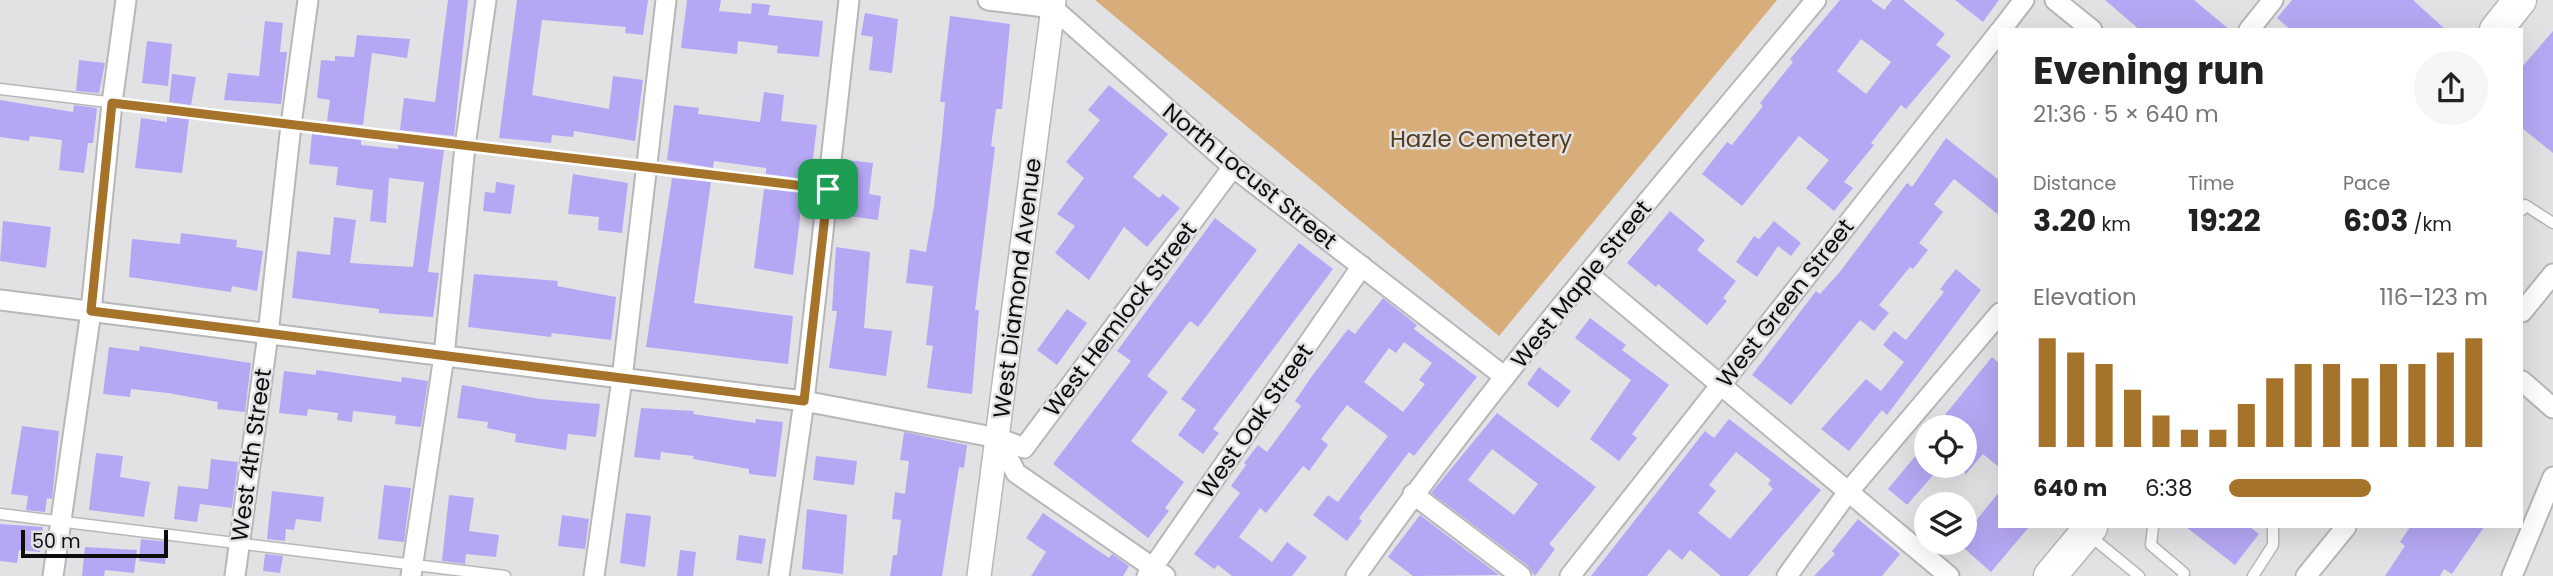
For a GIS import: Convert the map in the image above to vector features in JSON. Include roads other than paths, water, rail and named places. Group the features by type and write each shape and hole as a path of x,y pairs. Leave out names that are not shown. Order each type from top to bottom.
{"highway":[{"path":"2498,28 2520,0"},
{"path":"2050,576 2088,530"}],"street":[{"path":"53,576 91,311 112,103 126,0"},
{"name":"West 4th Street","path":"234,576 268,334 308,0"},
{"path":"412,570 444,356 465,146 486,0"},
{"path":"594,576 622,379 644,168 666,0"},
{"path":"779,576 804,401 849,0"},
{"path":"988,0 1053,4"},
{"name":"West Maple Street","path":"1356,576 1413,494 1505,377 1816,0"},
{"name":"West Green Street","path":"2003,28 2024,0"},
{"path":"2251,28 2273,0"},
{"path":"2062,2 2090,28"},
{"name":"North Locust Street","path":"1053,4 1233,167 1505,377"},
{"name":"West Diamond Avenue","path":"979,576 1053,4"},
{"name":"West Green Street","path":"1570,576 1998,34"},
{"name":"West Hemlock Street","path":"998,438 1024,448 1233,167"},
{"name":"West Oak Street","path":"1155,573 1362,266"},
{"path":"1588,274 1949,576"},
{"path":"2523,311 2553,274"},
{"path":"0,300 804,401 998,438 1016,473 1155,573"},
{"path":"1787,576 1848,492 1998,315"},
{"path":"2523,383 2553,408"},
{"path":"2512,576 2553,477"},
{"path":"1413,494 1521,576"},
{"path":"2306,576 2345,528"}],"lane":[{"path":"0,89 828,189"},
{"path":"2523,208 2525,205 2553,223"},
{"path":"0,514 239,543 412,570 505,576"},
{"path":"2153,528 2151,545 2185,573 2183,576"},
{"path":"2253,576 2273,545 2273,528"},
{"path":"2088,530 2139,576"}],"park label":[{"name":"Hazle Cemetery","path":"1481,139"}]}
